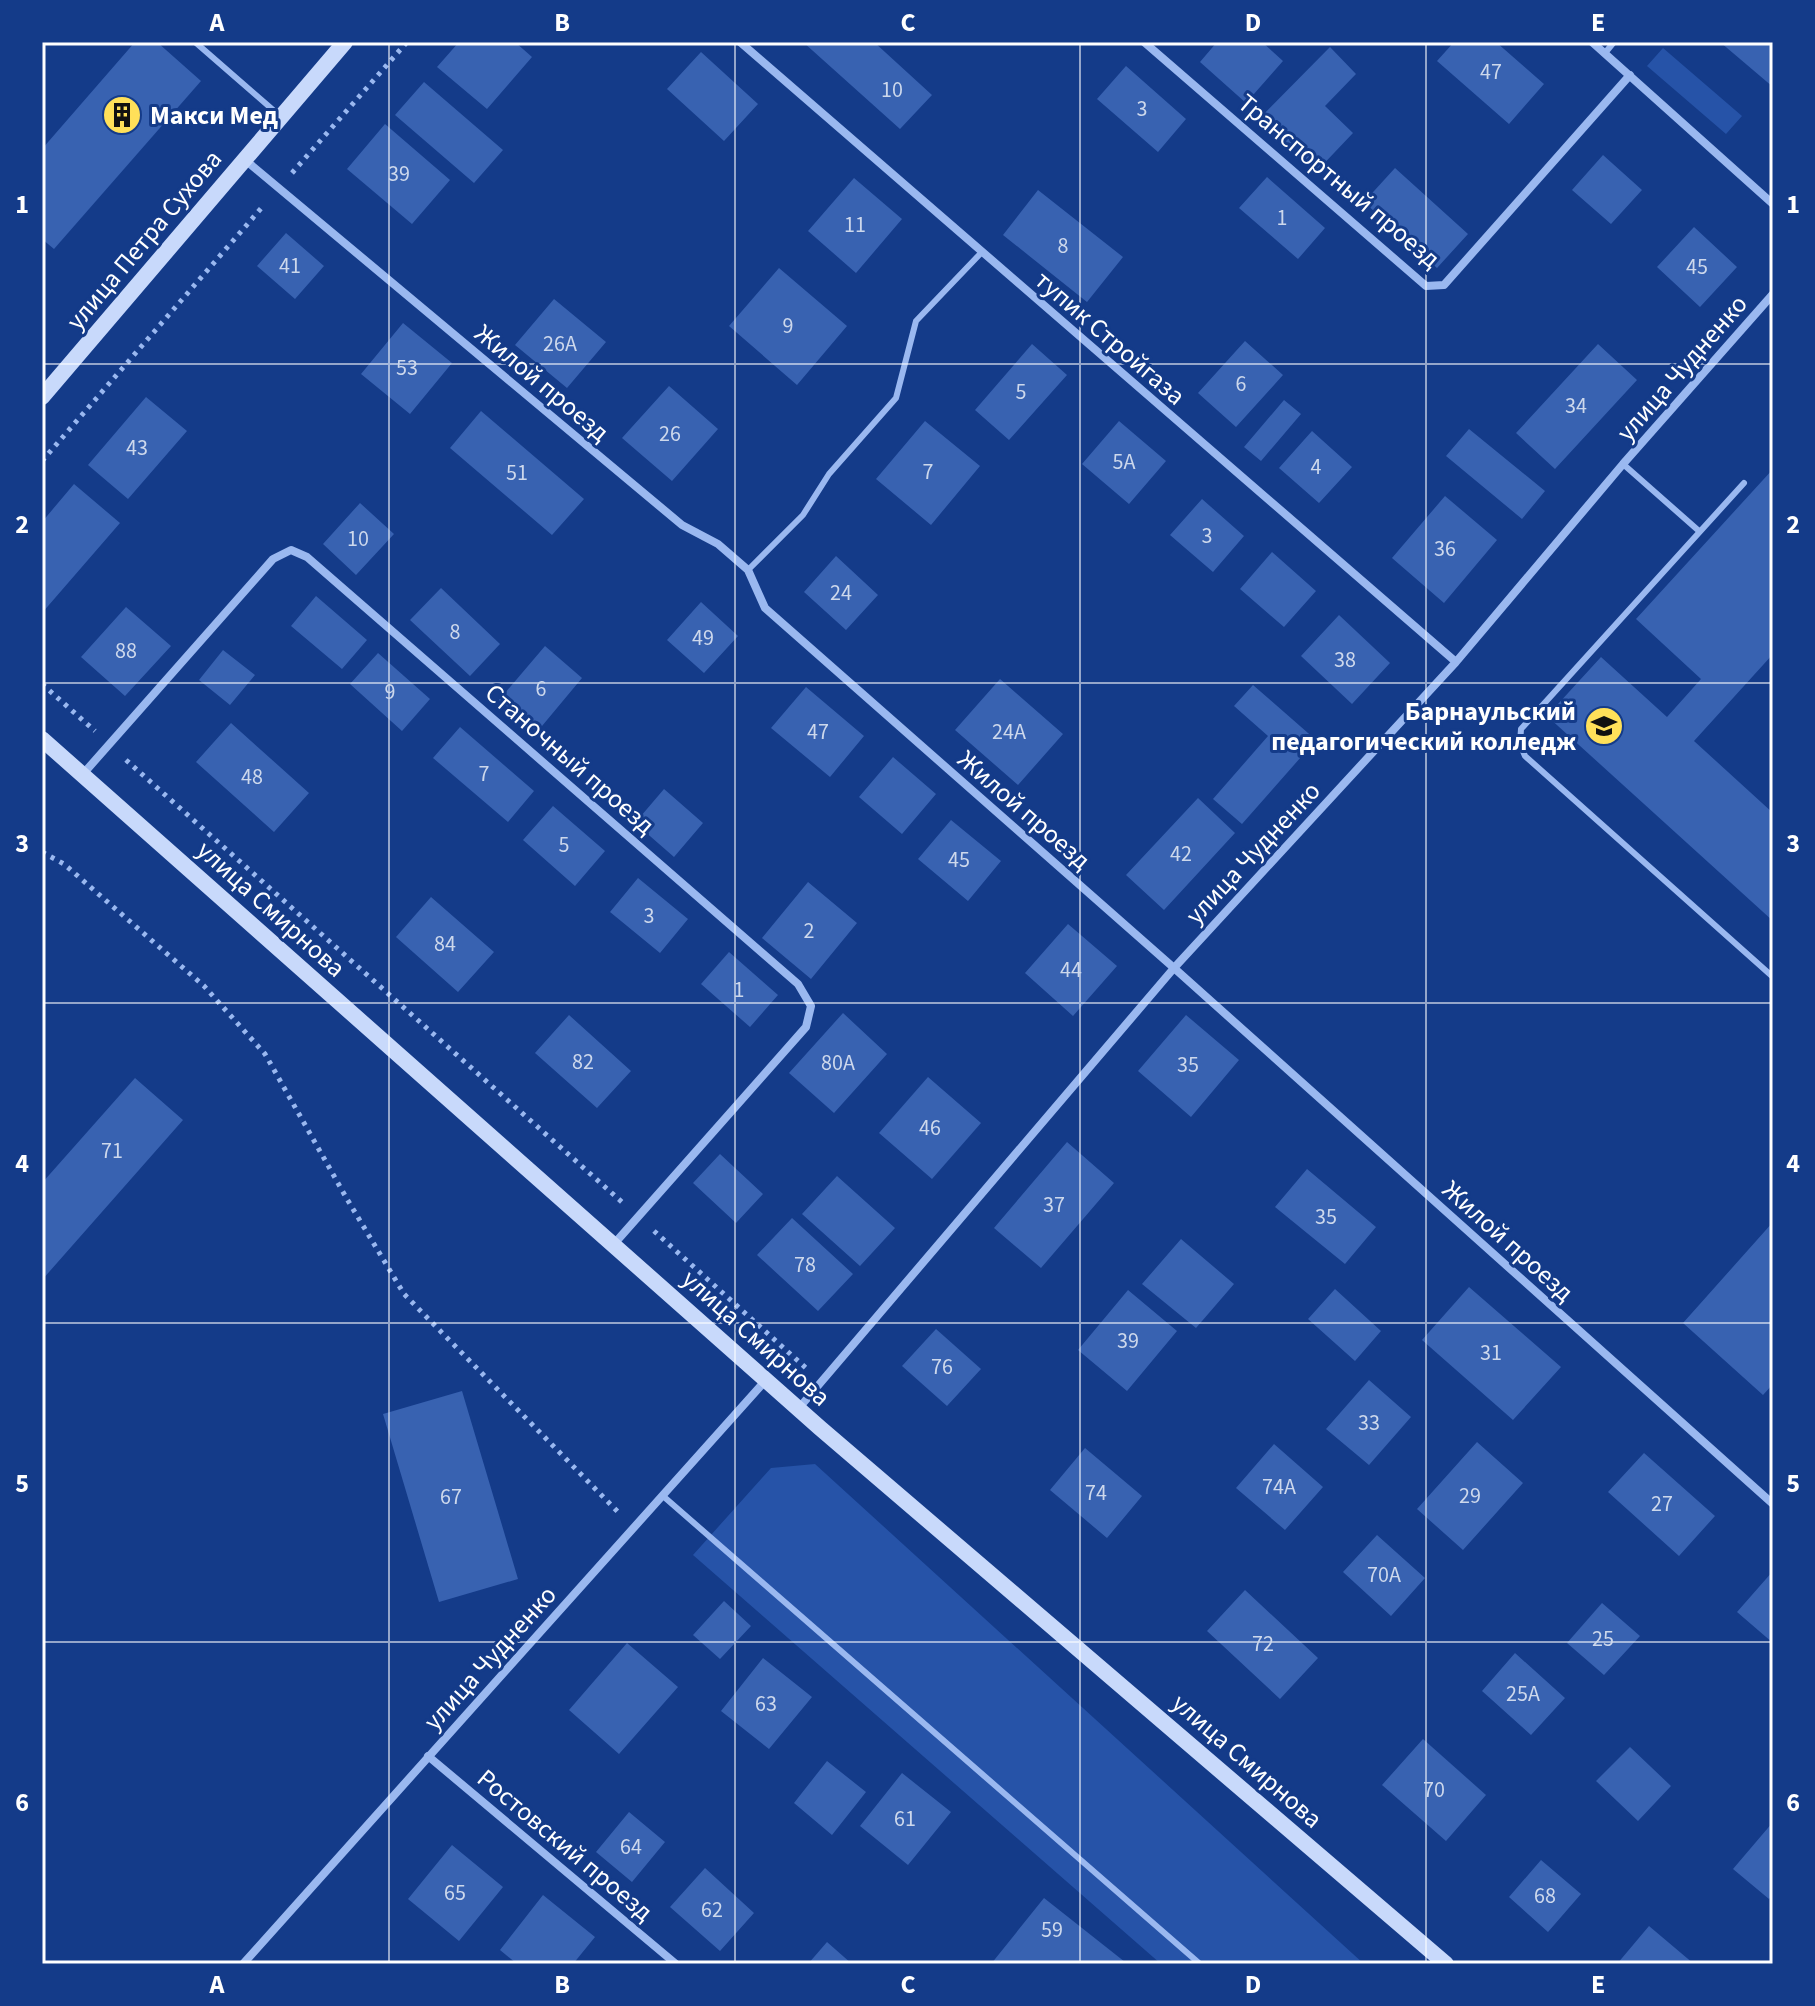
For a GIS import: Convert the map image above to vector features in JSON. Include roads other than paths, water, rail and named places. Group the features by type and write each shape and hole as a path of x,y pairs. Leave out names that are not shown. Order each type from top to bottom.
{"street":[{"name":"улица Петра Сухова","path":"42,397 345,42"},
{"name":"тупик Стройгаза","path":"740,42 1456,662"},
{"name":"Транспортный проезд","path":"1144,42 1426,286 1444,285 1630,75"},
{"path":"1592,42 1773,204"},
{"name":"Жилой проезд","path":"244,159 682,525 718,544 748,570 765,608 1174,968 1773,1504"},
{"name":"улица Чудненко","path":"799,1408 1174,968 1456,662 1623,464 1773,294"},
{"name":"Станочный проезд","path":"83,774 273,559 291,550 307,557 798,984 811,1006 806,1027 614,1244"},
{"name":"улица Смирнова","path":"42,739 799,1408 1446,1964"},
{"name":"улица Чудненко","path":"243,1964 767,1380"},
{"name":"Ростовский проезд","path":"428,1756 676,1964"}],"lane":[{"path":"195,42 280,116"},
{"path":"1605,53 1614,42"},
{"path":"748,570 803,515 829,474 896,398 916,321 981,253"},
{"path":"1623,464 1699,531"},
{"path":"1744,483 1521,729 1520,744 1525,756 1773,977"},
{"path":"663,1496 1200,1964"}],"place":[{"name":"Макси Мед","path":"122,115"},
{"name":"Барнаульский педагогический колледж","path":"1604,726"}]}
